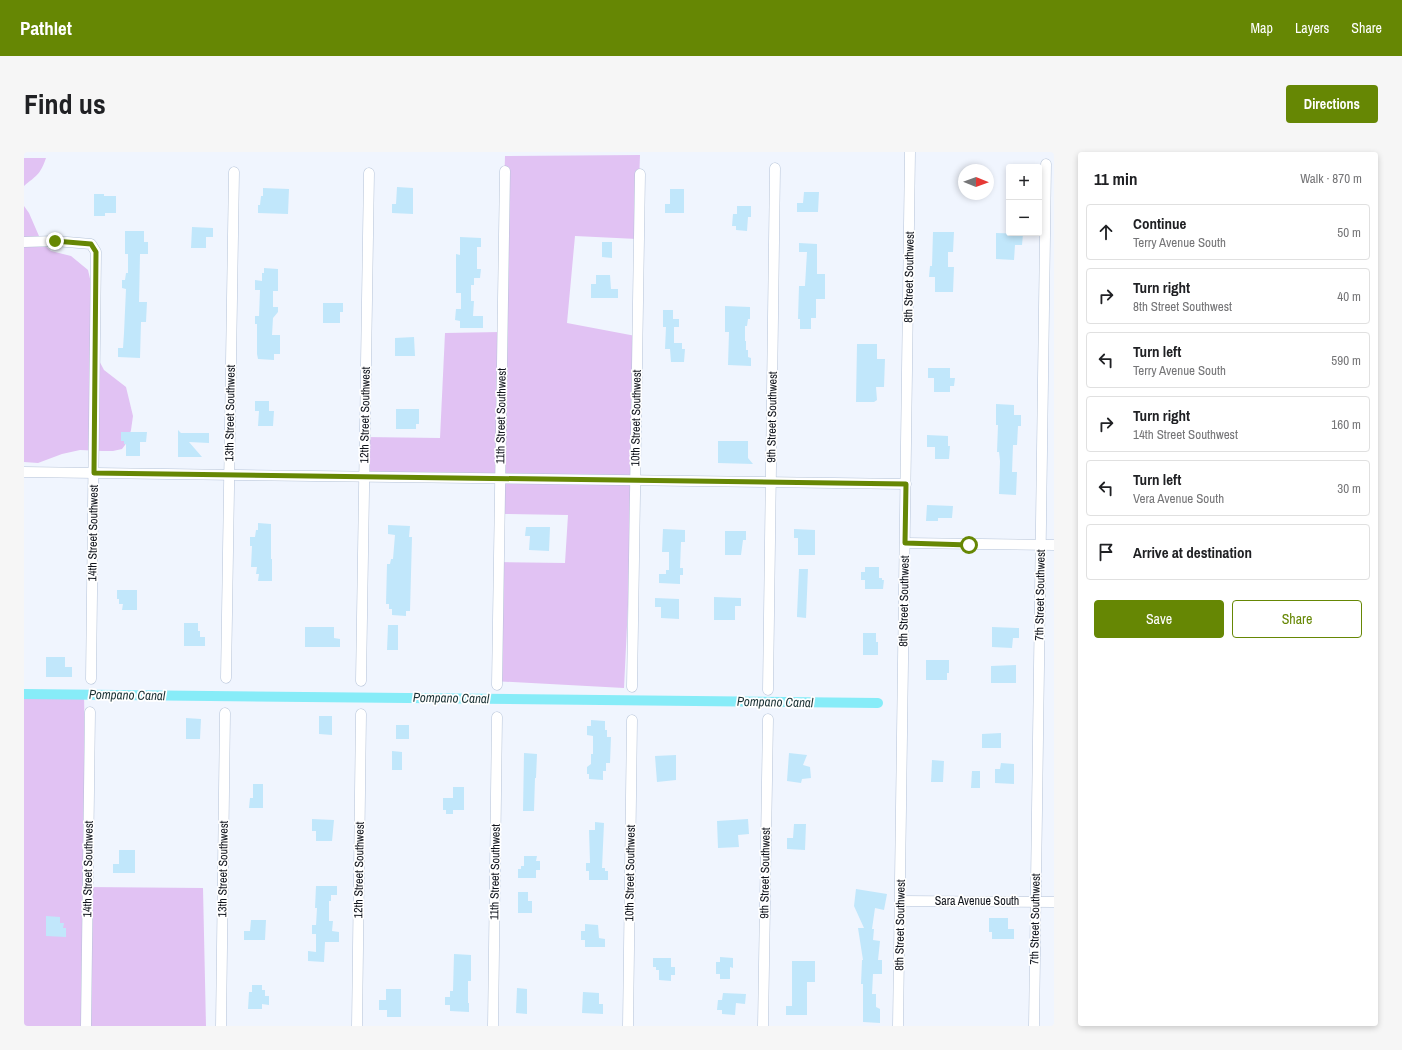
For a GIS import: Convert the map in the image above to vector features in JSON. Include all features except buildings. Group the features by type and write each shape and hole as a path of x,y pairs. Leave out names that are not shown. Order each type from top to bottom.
{"street":[{"name":"8th Street Southwest","path":"898,1026 910,152"},
{"name":"7th Street Southwest","path":"1034,1026 1046,164"},
{"name":"9th Street Southwest","path":"768,690 775,168"},
{"name":"11th Street Southwest","path":"497,685 505,171"},
{"name":"13th Street Southwest","path":"226,678 234,172"},
{"name":"12th Street Southwest","path":"361,681 369,173"},
{"name":"10th Street Southwest","path":"632,687 640,174"},
{"name":"14th Street Southwest","path":"24,242 55,241 91,244 96,252 91,679"},
{"path":"24,472 906,484"},
{"path":"905,543 1054,545"},
{"name":"14th Street Southwest","path":"86,1026 90,712"},
{"name":"13th Street Southwest","path":"221,1026 226,713"},
{"name":"12th Street Southwest","path":"357,1026 361,714"},
{"name":"11th Street Southwest","path":"492,1026 497,717"},
{"name":"10th Street Southwest","path":"628,1026 632,720"},
{"name":"9th Street Southwest","path":"763,1026 768,720"},
{"name":"Sara Avenue South","path":"900,901 1054,902"}],"shaded area":[{"path":"640,155 637,239 575,236 567,323 641,337 624,688 493,681 498,562 565,563 568,515 502,514 502,478 361,476 365,437 440,438 445,333 500,332 505,156"},
{"path":"24,158 46,158 38,174 24,186"},
{"path":"24,206 29,213 42,243 51,251 71,256 88,270 94,296 95,353 104,370 126,387 133,416 128,441 122,449 113,451 80,450 62,454 38,463 24,462"},
{"path":"24,690 84,691 87,887 203,888 206,1026 24,1026"}],"waterway":[{"name":"Pompano Canal","path":"24,694 878,703"}],"route":[{"path":"55,241 91,244 96,252 97,289 94,473 906,484 905,543 969,545"}]}
